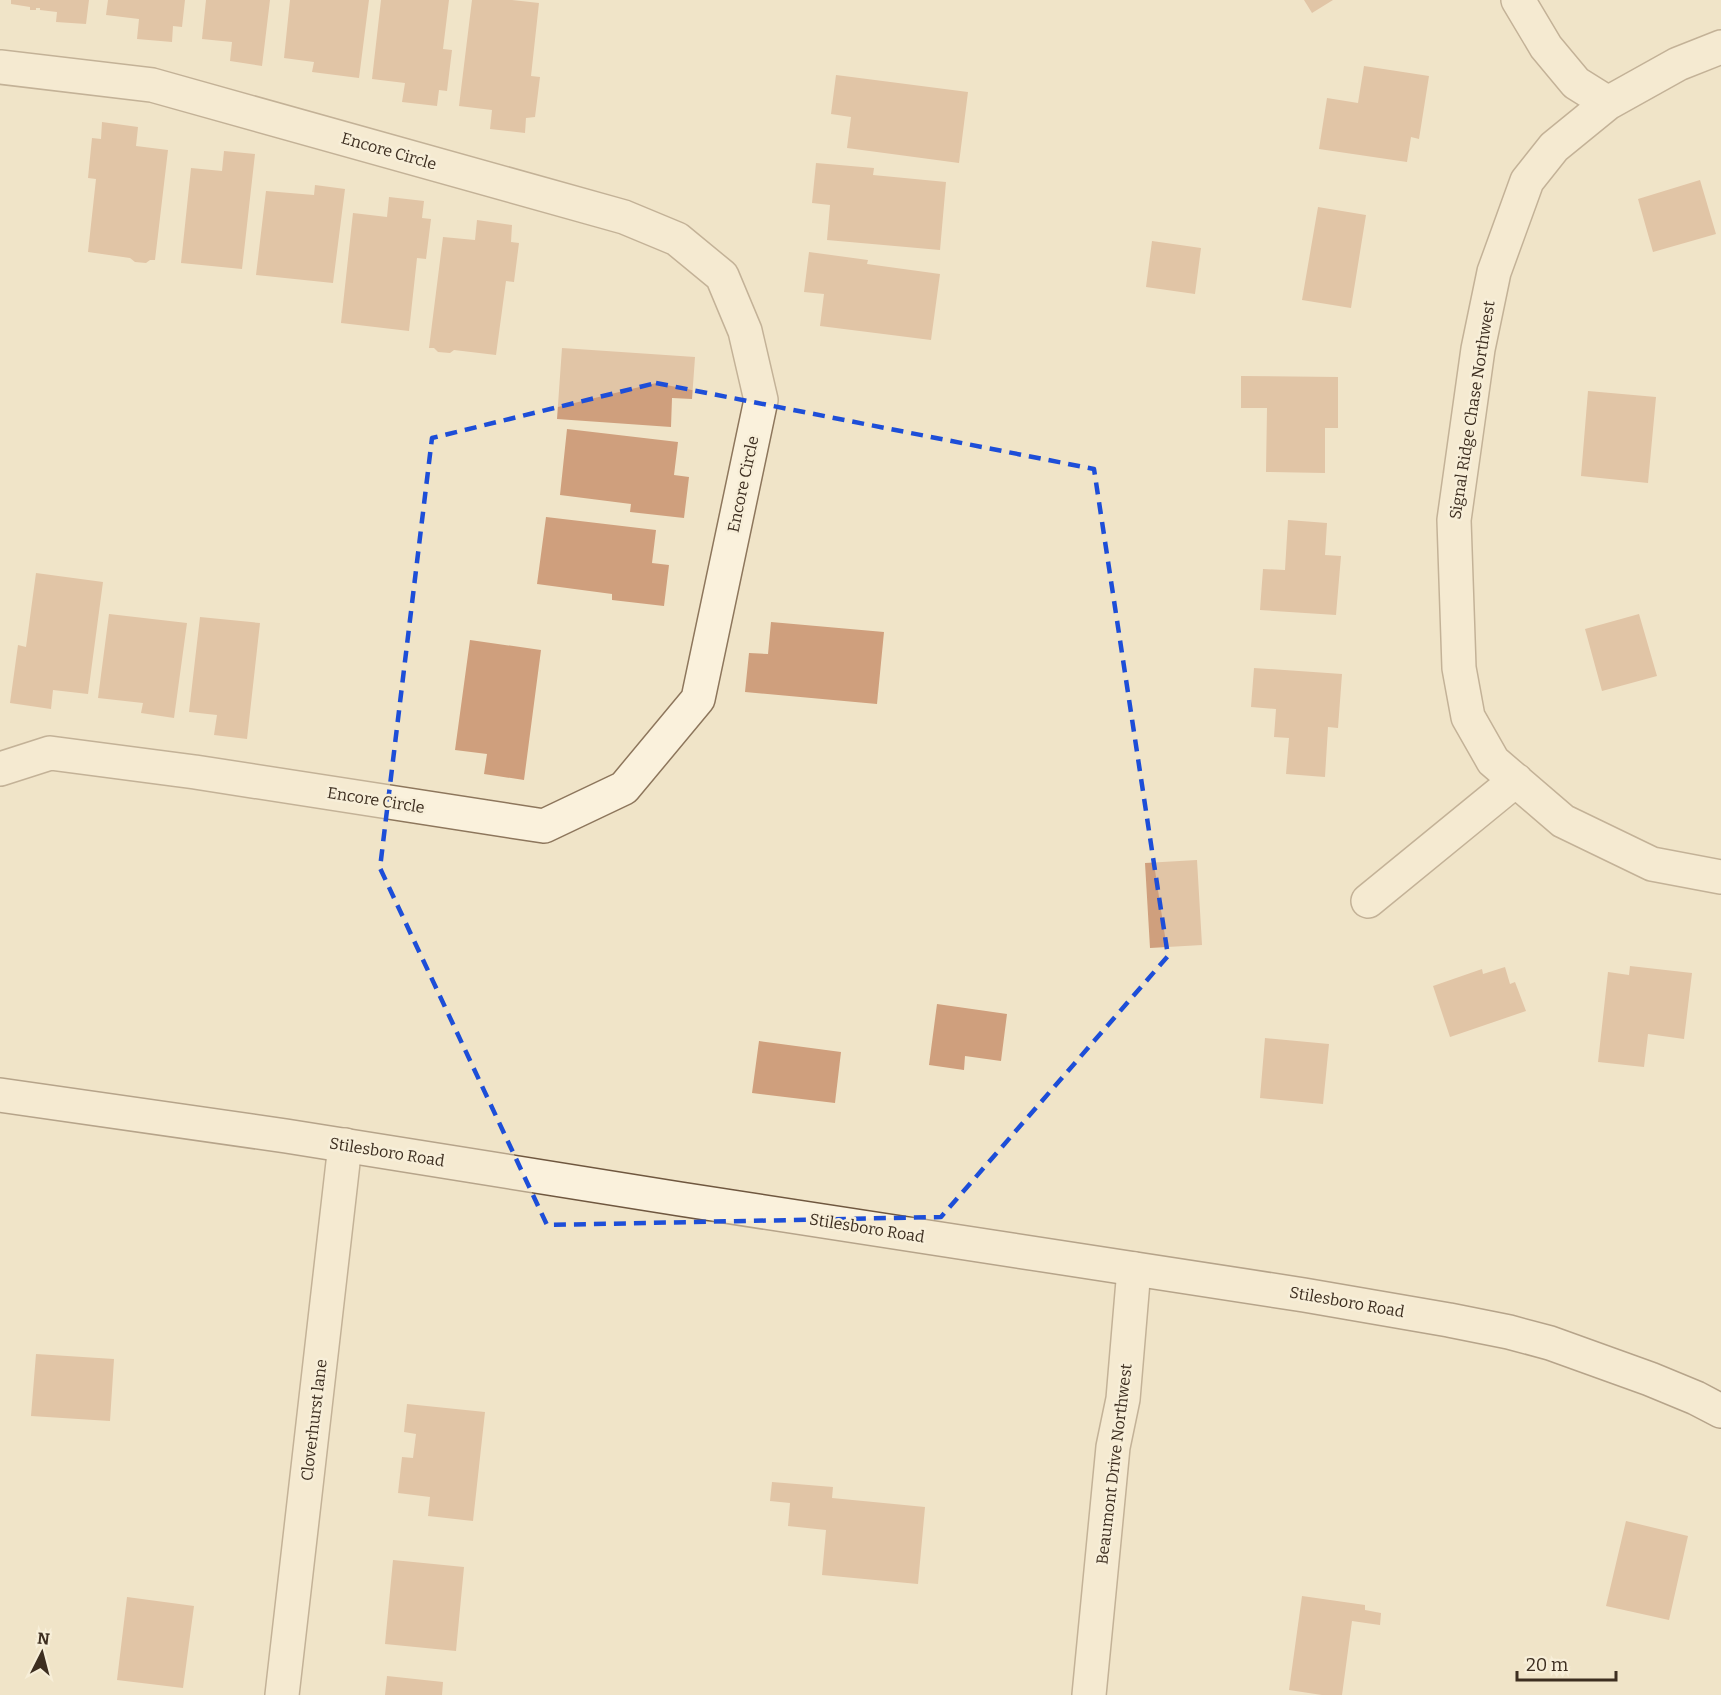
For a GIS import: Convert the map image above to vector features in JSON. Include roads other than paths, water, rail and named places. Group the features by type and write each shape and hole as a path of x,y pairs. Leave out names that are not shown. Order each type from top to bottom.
{"street":[{"path":"1518,0 1546,47 1576,83 1608,102"},
{"name":"Signal Ridge Chase Northwest","path":"1721,47 1678,64 1608,102 1554,147 1527,181 1494,272 1478,349 1454,520 1459,668 1468,717 1493,761 1563,821 1652,864 1721,877"},
{"name":"Encore Circle","path":"0,67 152,85 624,217 677,239 722,276 745,331 762,400 698,699 624,788 544,826 195,772 50,753 0,769"},
{"path":"1368,901 1516,780"},
{"name":"Stilesboro Road","path":"0,1095 345,1145 1337,1300 1449,1320 1550,1343 1650,1379 1721,1411"},
{"name":"Cloverhurst lane","path":"282,1695 345,1145"},
{"name":"Beaumont Drive Northwest","path":"1089,1695 1113,1447 1123,1399 1134,1269"}]}
